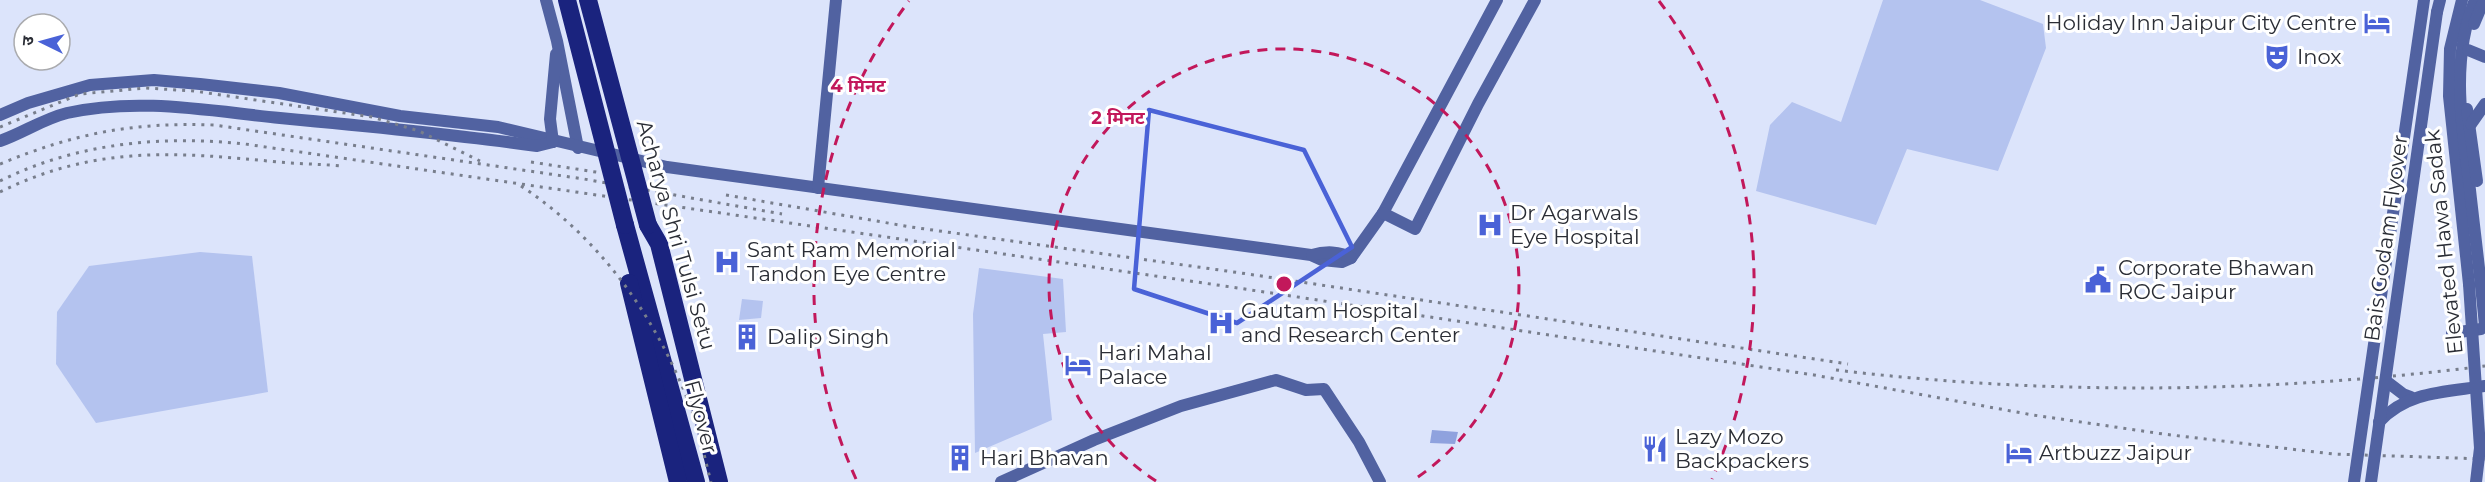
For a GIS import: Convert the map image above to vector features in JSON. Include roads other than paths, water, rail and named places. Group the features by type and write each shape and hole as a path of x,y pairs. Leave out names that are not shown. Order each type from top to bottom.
{"highway":[{"path":"567,0 625,225 629,281 678,482"},
{"name":"Acharya Shri Tulsi Setu","path":"588,0 648,225 659,244 719,482"},
{"name":"Flyover","path":"625,225 696,482"},
{"name":"Flyover","path":"648,225 650,253 712,482"}],"street":[{"path":"546,0 557,41 578,148"},
{"path":"818,188 836,0"},
{"path":"0,115 76,88 154,80 279,93 400,116 498,127 537,134 553,142 666,167 1311,255 1322,260 1342,262 1351,258 1383,213 1497,0"},
{"path":"1383,213 1415,229 1478,104 1535,0"},
{"name":"Bais Godam Flyover","path":"2354,482 2424,0"},
{"name":"Elevated Hawa Sadak","path":"2462,0 2450,49 2449,96 2475,348 2480,448 2476,482"},
{"name":"Elevated Hawa Sadak","path":"2475,0 2460,51 2461,95 2463,140 2485,327"},
{"path":"2484,0 2471,30 2466,97 2485,263"},
{"name":"Bais Godam Flyover","path":"2371,482 2439,6"},
{"path":"553,142 550,119 557,41"},
{"path":"2468,50 2485,57"},
{"path":"2470,124 2485,104"},
{"path":"0,141 67,113 151,106 205,108 276,118 443,132 537,146 553,142"},
{"path":"2452,333 2485,327"},
{"path":"1001,482 1094,440 1181,406 1276,380 1306,390 1324,389 1359,442 1380,482"},
{"path":"2386,381 2393,388 2412,397"},
{"path":"2379,422 2390,410 2412,397 2485,386"}],"railway":[{"path":"0,127 80,94 146,88 194,91 372,117 419,131 480,161"},
{"path":"0,164 54,144 105,132 157,125 214,125 584,179 782,214"},
{"path":"0,181 59,158 120,145 182,141 245,144 1238,288 1814,375 2033,415 2163,434 2333,454 2485,459"},
{"path":"0,192 69,166 103,159 137,156 205,156 342,166"},
{"path":"531,162 602,173"},
{"path":"521,186 576,230 622,281 642,310 660,340 689,403 699,432 711,482"},
{"path":"726,195 911,227 1241,273 1848,364"},
{"path":"1836,370 1998,384 2160,388 2323,382 2485,366"}],"place":[{"name":"Holiday Inn Jaipur City Centre","path":"2377,23"},
{"name":"Inox","path":"2277,57"},
{"name":"Dr Agarwals Eye Hospital","path":"1490,225"},
{"name":"Sant Ram Memorial Tandon Eye Centre","path":"727,262"},
{"name":"Corporate Bhawan ROC Jaipur","path":"2098,280"},
{"name":"Gautam Hospital and Research Center","path":"1221,323"},
{"name":"Dalip Singh","path":"747,337"},
{"name":"Hari Mahal Palace","path":"1078,365"},
{"name":"Lazy Mozo Backpackers","path":"1655,449"},
{"name":"Artbuzz Jaipur","path":"2019,453"},
{"name":"Hari Bhavan","path":"960,458"}]}
